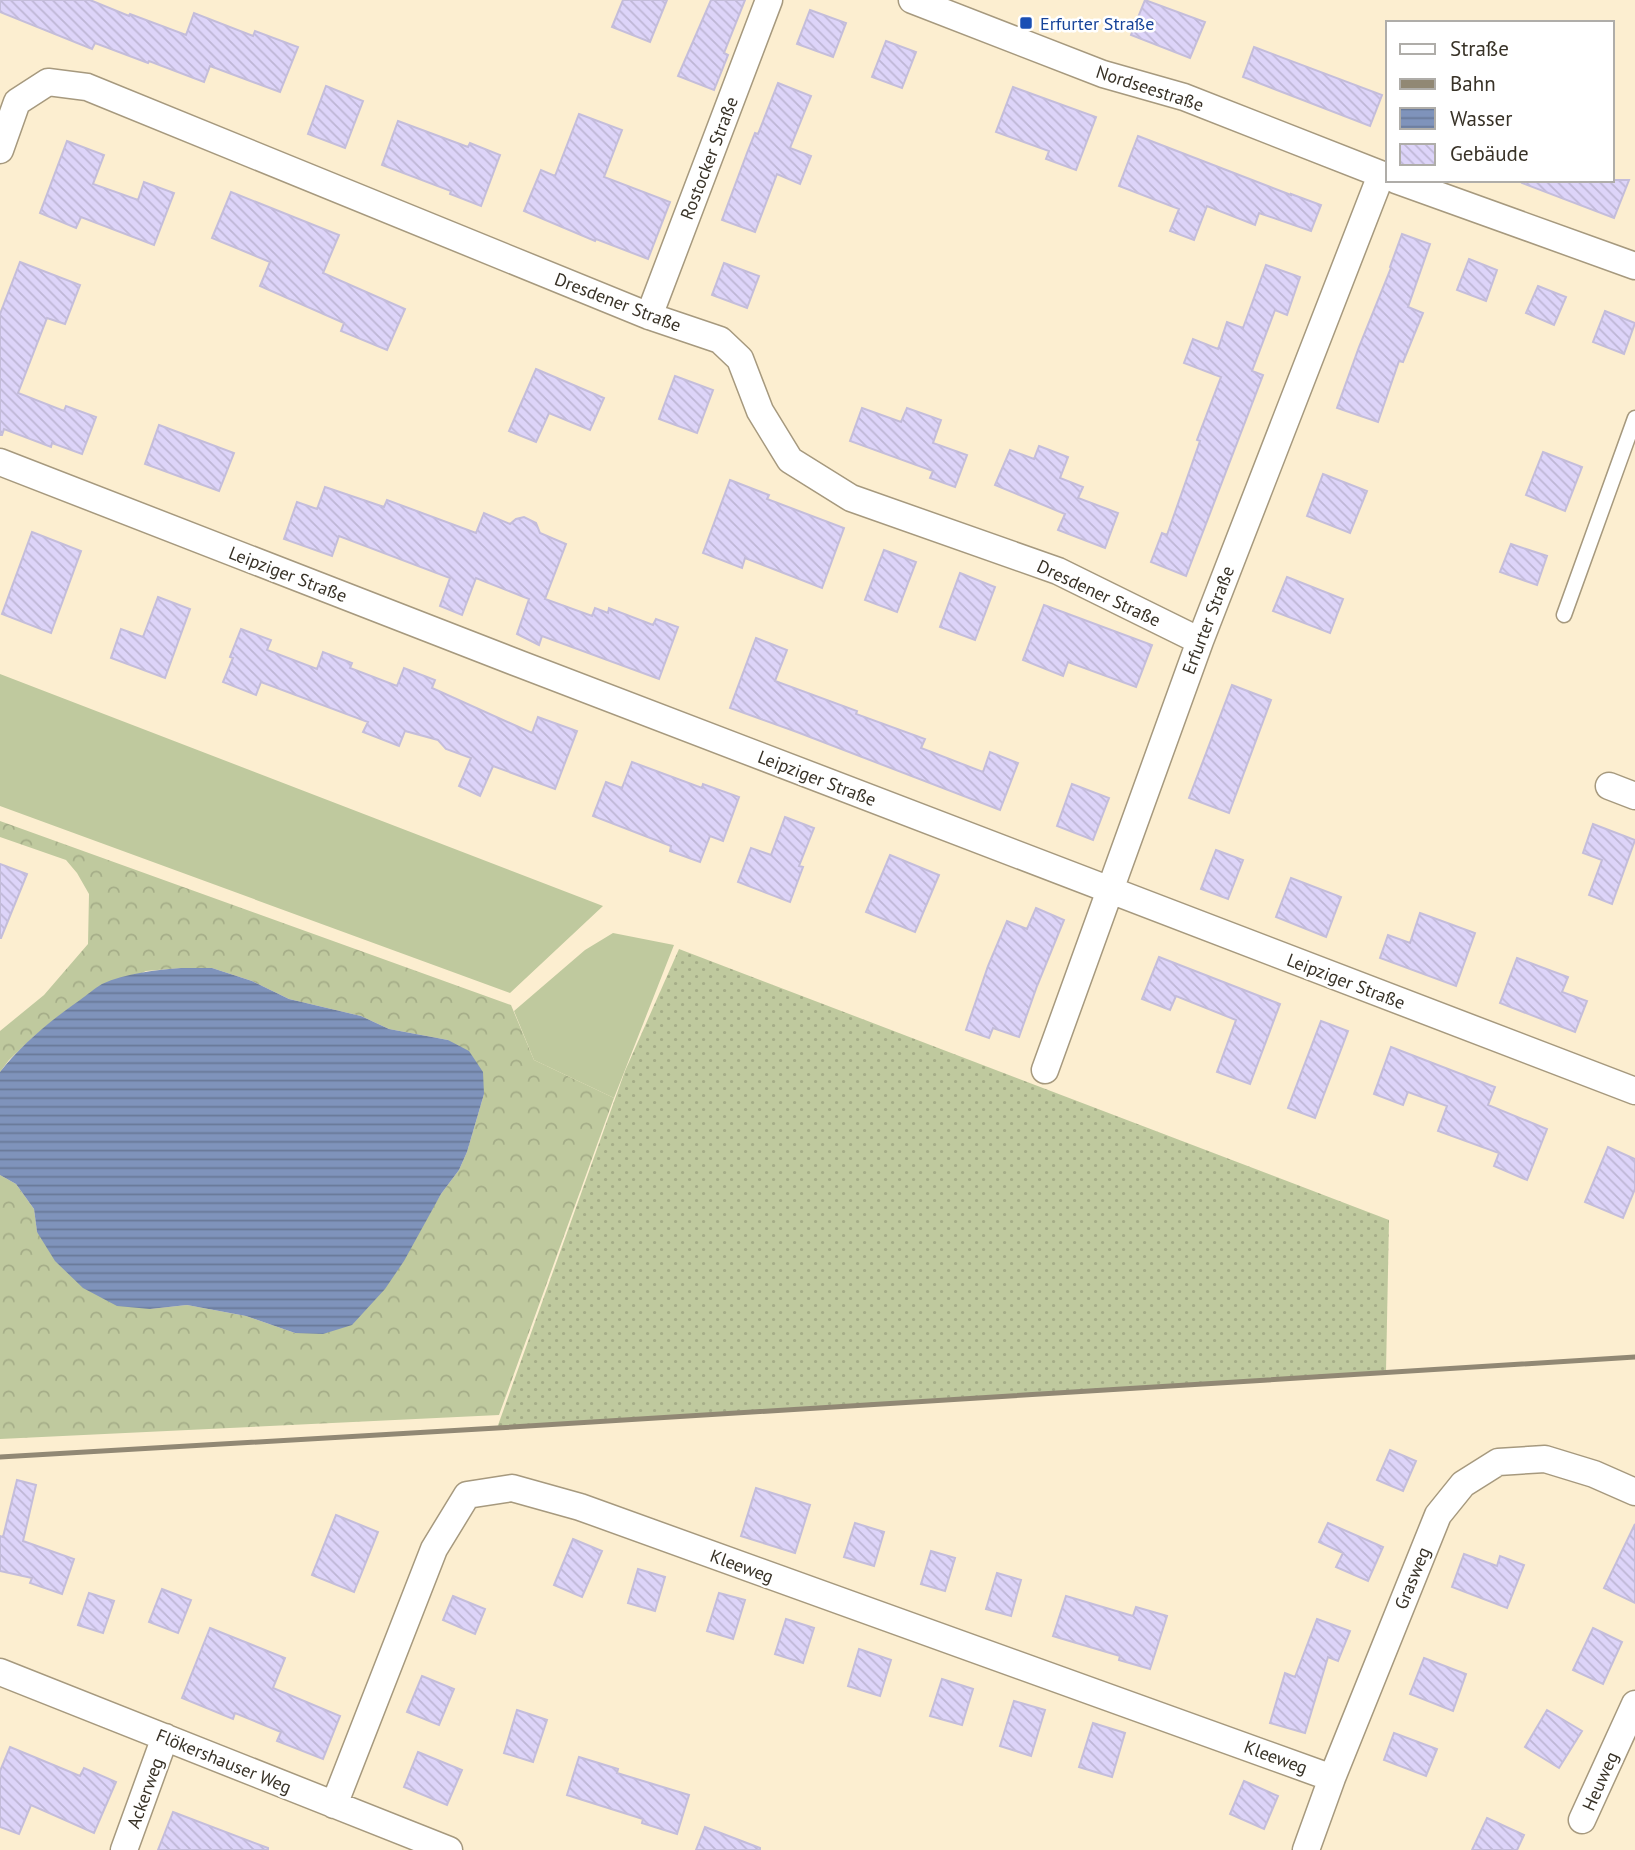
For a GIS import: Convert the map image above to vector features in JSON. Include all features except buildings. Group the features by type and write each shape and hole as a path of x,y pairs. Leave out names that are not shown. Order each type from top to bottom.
{"street":[{"name":"Rostocker Straße","path":"649,316 769,0"},
{"name":"Nordseestraße","path":"912,0 1102,74 1184,97 1386,176"},
{"name":"Dresdener Straße","path":"0,150 17,102 48,82 87,87 649,316 720,340 740,359 760,411 790,460 851,498 1058,571 1200,641"},
{"name":"Erfurter Straße","path":"1045,1070 1200,641 1387,182"},
{"name":"Nordseestraße","path":"1403,182 1635,265"},
{"name":"Leipziger Straße","path":"0,462 1635,1091"},
{"path":"1609,786 1635,796"},
{"name":"Grasweg","path":"1306,1850 1332,1778 1438,1515 1463,1484 1497,1462 1545,1459 1594,1474 1635,1492"},
{"name":"Kleeweg","path":"334,1805 434,1549 467,1495 512,1488 580,1507 1332,1778"},
{"name":"Flökershauser Weg","path":"0,1671 449,1850"},
{"name":"Heuweg","path":"1582,1820 1635,1704"},
{"name":"Ackerweg","path":"124,1850 166,1737"}],"lane":[{"path":"1564,615 1635,418"}],"green space":[{"path":"0,674 603,906 510,993 0,806"},
{"path":"0,821 511,1005 534,1060 614,1098 499,1415 0,1439 0,1175 16,1184 34,1209 37,1232 150,1309 187,1305 246,1316 295,1333 424,1222 459,1170 484,1094 448,1040 389,1029 361,1016 289,999 252,981 212,968 146,971 69,1008 33,1037 0,1072 0,1031 44,995 88,944 89,894 66,860 0,837"},
{"path":"613,933 674,945 614,1098 534,1060 514,1011 585,950"},
{"path":"679,949 1389,1220 1386,1372 497,1428 625,1071"}],"water":[{"path":"181,968 212,968 252,981 289,999 361,1016 389,1029 448,1040 469,1051 483,1072 484,1094 459,1170 441,1194 404,1261 385,1289 352,1325 323,1334 295,1333 246,1316 187,1305 150,1309 117,1306 83,1288 55,1261 37,1232 34,1209 16,1184 0,1175 0,1072 27,1042 102,984 131,975"}],"railway":[{"path":"0,1457 1635,1357"}],"place":[{"name":"Erfurter Straße","path":"1026,23"}]}
